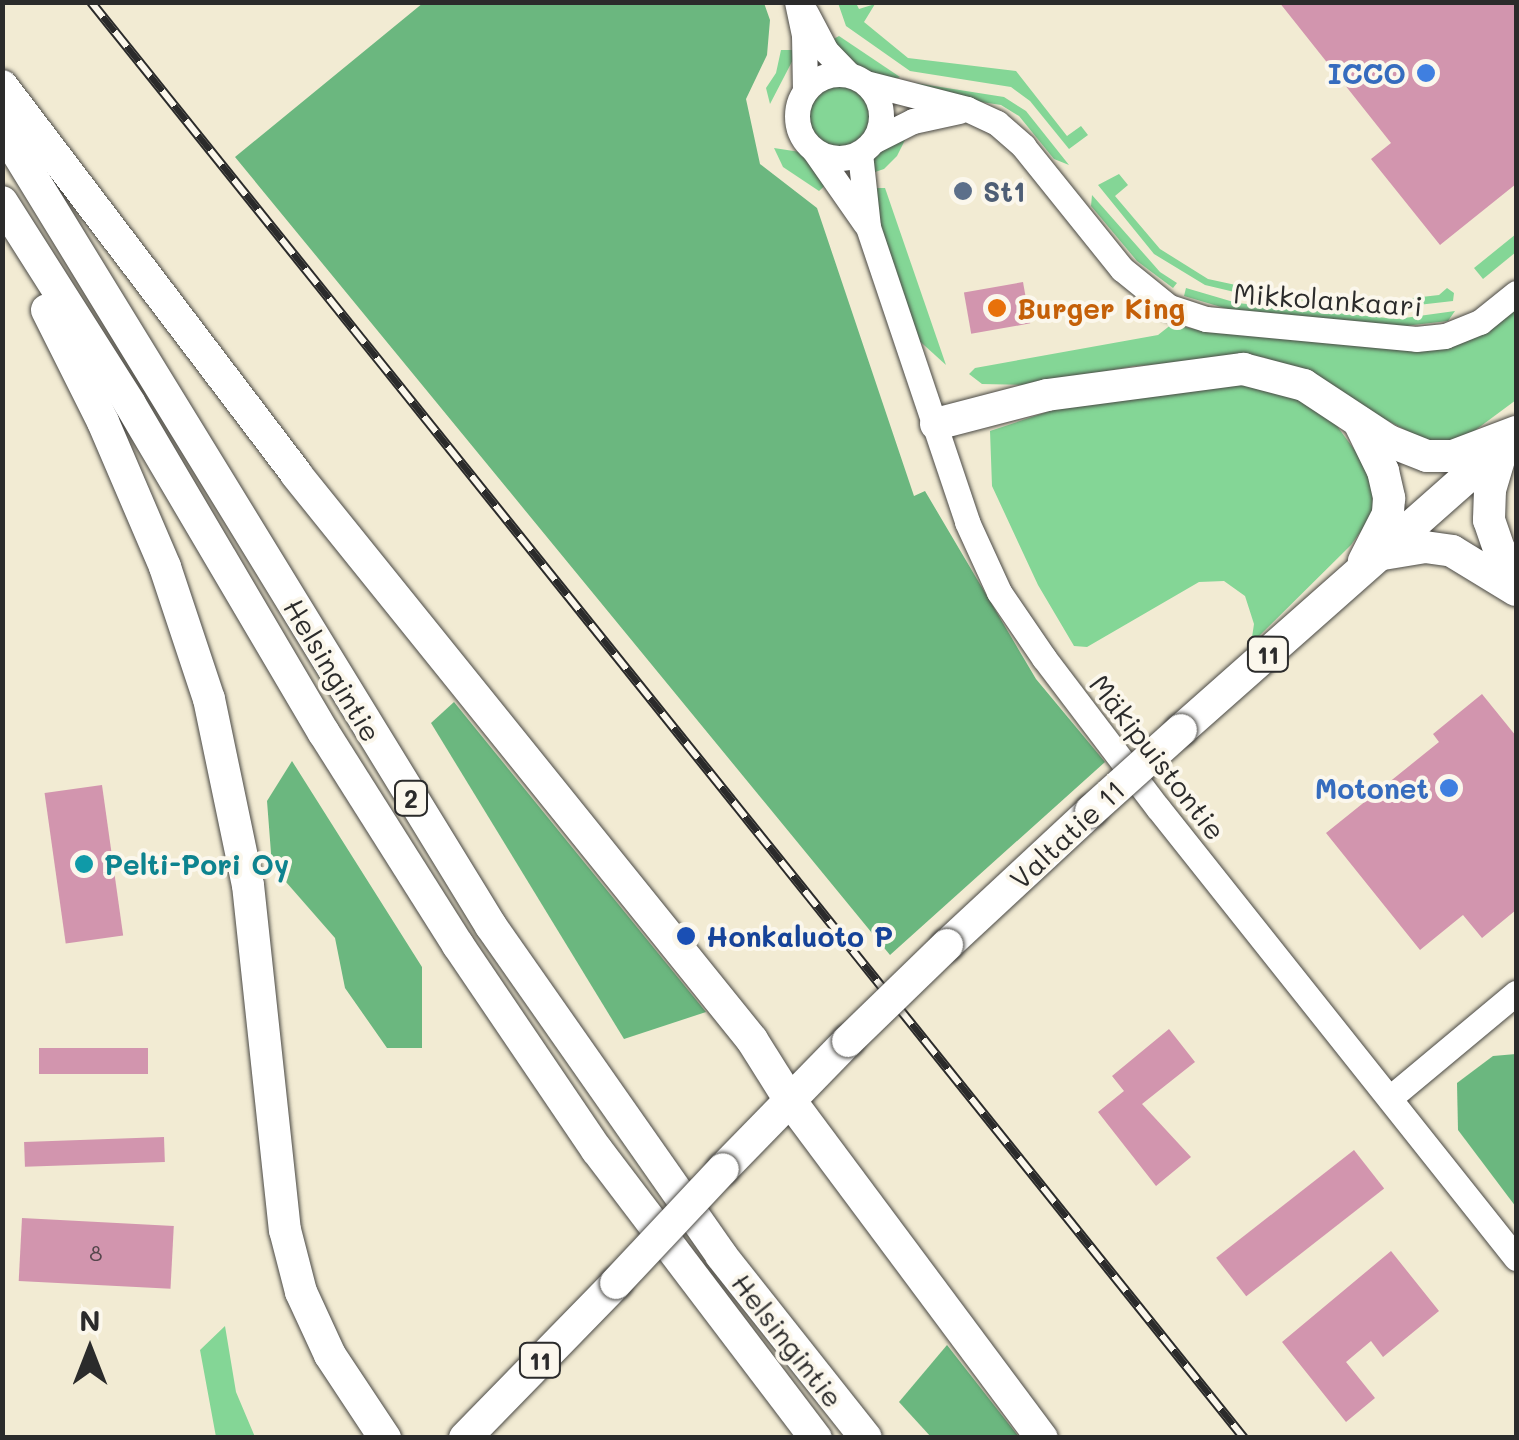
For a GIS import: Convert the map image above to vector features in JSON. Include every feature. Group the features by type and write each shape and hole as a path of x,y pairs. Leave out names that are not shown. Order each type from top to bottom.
{"highway":[{"path":"2,86 296,474 752,1040 789,1099 1042,1438"},
{"name":"Helsingintie","path":"2,128 492,926 721,1255 866,1438"},
{"name":"Helsingintie","path":"2,202 130,404 324,733 458,945 608,1166 816,1438"},
{"path":"2,232 103,422 186,625 223,756 248,885 285,1230 301,1292 330,1355 385,1438"},
{"path":"936,424 1047,396 1244,369 1304,385 1389,441 1427,456 1453,456 1512,437"},
{"path":"1355,578 1388,514 1389,498 1383,472 1358,420"},
{"path":"1512,437 1490,490 1490,520 1499,549 1516,577"},
{"name":"11","path":"1355,578 1512,437"},
{"path":"1384,554 1425,548 1452,551 1516,590"},
{"name":"Valtatie 11","path":"789,1099 1090,811 1355,578"},
{"name":"11","path":"465,1438 789,1099"}],"street":[{"path":"799,2 826,51 879,100 882,120 868,147"},
{"path":"799,2 805,91 798,122 814,150 831,158 868,147 913,121 967,109"},
{"path":"805,91 833,74 857,79"},
{"name":"Mikkolankaari","path":"857,79 967,109 997,123 1023,146 1122,269 1170,307 1206,320 1431,338 1480,322 1516,293"},
{"name":"Mäkipuistontie","path":"868,147 868,227"},
{"name":"Mäkipuistontie","path":"814,150 868,227 967,522 1000,592 1035,645 1158,808 1516,1258"},
{"path":"1390,1097 1516,993"}],"green space":[{"path":"423,3 764,3 770,20 767,55 746,99 760,164 817,208 914,496 925,491 1036,679 1105,762 890,955 235,157"},
{"path":"838,3 856,3 859,9 875,4 864,22 908,58 1016,71 1067,136 1081,126 1088,135 1069,149 1030,101 1011,87 910,71 846,26"},
{"path":"839,36 900,77 890,81 860,68 832,40"},
{"path":"781,50 798,50 770,104 766,88 776,73"},
{"path":"915,83 1004,97 1026,111 1069,165 1054,159 1019,116 1001,105 915,92"},
{"path":"839,85 862,94 871,117 862,140 839,149 816,140 807,117 816,94"},
{"path":"910,130 897,156 884,169 872,173 867,158"},
{"path":"774,148 800,152 829,182 819,191 783,167"},
{"path":"1119,174 1128,185 1115,196 1160,249 1208,279 1245,287 1386,301 1439,295 1447,288 1454,293 1453,301 1383,309 1243,294 1205,285 1154,254 1098,185"},
{"path":"869,188 885,188 946,365 914,336"},
{"path":"1092,195 1160,272 1177,283 1173,288 1137,261 1091,206"},
{"path":"1516,234 1516,252 1483,279 1474,268"},
{"path":"1186,288 1237,303 1397,319 1455,311 1448,321 1396,327 1231,310 1184,296"},
{"path":"1516,309 1516,400 1462,440 1433,444 1353,403 1310,375 1263,357 1134,366 1033,385 982,384 969,374 975,368 1158,335 1172,324 1207,332 1417,349 1446,347 1487,333"},
{"path":"1258,381 1303,398 1334,422 1370,471 1374,513 1351,545 1251,644 1254,624 1245,596 1224,581 1199,582 1087,647 1074,646 1038,585 992,486 990,431 1080,401"},
{"path":"454,702 706,1012 624,1039 431,723"},
{"path":"292,761 422,967 422,1048 387,1048 345,988 335,938 272,866 267,801"},
{"path":"1516,1054 1516,1207 1458,1130 1457,1083 1493,1056"},
{"path":"225,1326 236,1392 255,1437 216,1437 200,1350"},
{"path":"947,1345 1019,1437 931,1437 899,1402"}],"building":[{"name":"ICCO","path":"1279,2 1516,2 1516,184 1440,245 1371,159 1391,143"},
{"name":"Burger King","path":"1023,282 1030,323 971,334 964,292"},
{"name":"Motonet","path":"1482,694 1516,736 1516,910 1482,938 1463,915 1420,950 1326,833 1439,742 1433,734"},
{"name":"Pelti-Pori Oy","path":"102,785 123,936 66,944 45,793"},
{"path":"1169,1029 1195,1062 1142,1104 1191,1157 1156,1186 1098,1112 1124,1091 1112,1076"},
{"path":"39,1048 148,1048 148,1074 39,1074"},
{"path":"164,1137 165,1162 25,1167 24,1142"},
{"path":"1354,1150 1384,1189 1246,1296 1216,1258"},
{"path":"22,1218 174,1226 170,1289 19,1281"},
{"path":"1391,1251 1439,1311 1383,1357 1371,1341 1346,1362 1375,1398 1346,1422 1282,1342"}],"railway":[{"path":"91,2 1244,1438"}],"place":[{"name":"ICCO","path":"1426,73"},
{"name":"St1","path":"963,191"},
{"name":"Burger King","path":"997,308"},
{"name":"Motonet","path":"1449,788"},
{"name":"Pelti-Pori Oy","path":"84,864"},
{"name":"Honkaluoto P","path":"686,936"}]}
